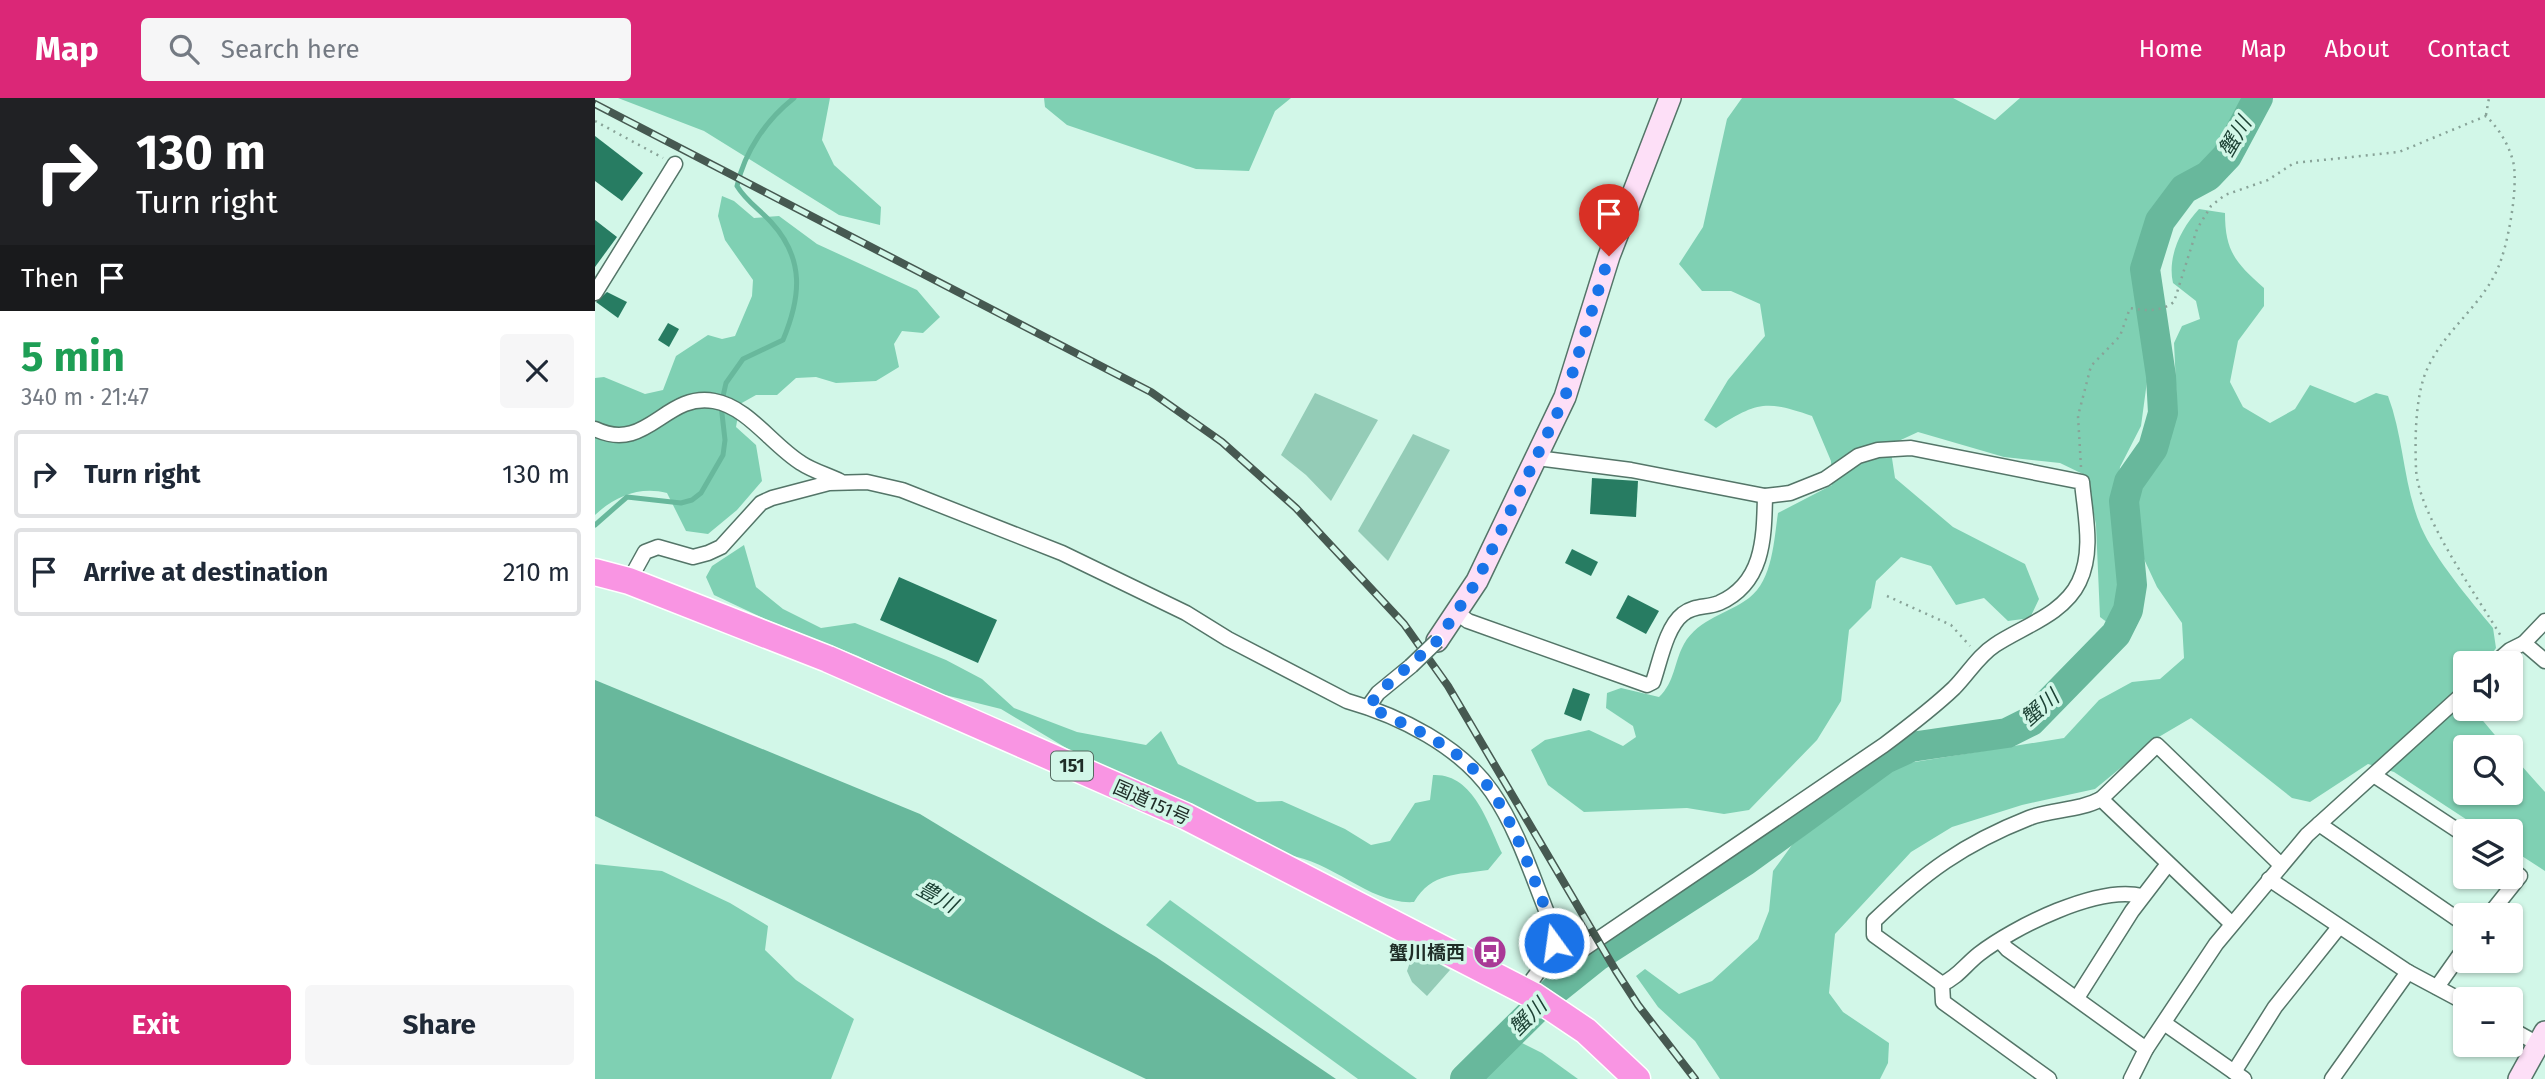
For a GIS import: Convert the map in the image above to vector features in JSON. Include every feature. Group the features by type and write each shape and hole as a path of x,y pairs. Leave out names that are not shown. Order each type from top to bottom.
{"highway":[{"name":"国道151号","path":"595,572 629,581 828,659 1185,816 1560,1012 1586,1031 1637,1079"}],"street":[{"path":"1369,707 1378,693 1437,641 1477,581 1565,397 1609,256 1670,98"},
{"path":"595,293 675,164"},
{"path":"595,429 609,435 627,437 695,400 711,400 729,404 802,464 842,481"},
{"path":"1537,458 1631,470 1765,496 1790,493 1825,479 1858,456 1878,450 1911,448 2082,482 2087,542 2086,565 2078,585 2039,620 1994,645 1956,686 1884,746 1585,948 1548,958"},
{"path":"629,581 645,552 659,547 693,557 708,553 721,547 761,503 842,481 867,482 902,491 1062,553 1186,613 1228,639 1347,701 1369,707 1450,750 1475,771 1492,792 1552,925 1554,943 1529,994"},
{"path":"1457,614 1468,621 1647,685 1653,682 1674,624 1682,614 1692,608 1719,603 1750,581 1761,552 1765,496"},
{"path":"2510,650 2524,643 2545,621"},
{"path":"2524,643 2545,661"},
{"path":"2131,1079 2146,1049 2232,924 2269,879 2319,824 2453,703"},
{"path":"1942,984 1874,935 1874,921 1910,886 1972,843 2032,817 2091,805 2101,799 2157,745 2281,865"},
{"path":"2375,776 2453,827"},
{"path":"2101,799 2232,924"},
{"path":"2319,824 2453,916"},
{"path":"2077,998 2142,896 2168,864"},
{"path":"2269,879 2409,972 2453,996"},
{"path":"2499,903 2510,889"},
{"path":"1942,984 1955,979 1979,954 2029,924 2087,901 2127,892 2142,896"},
{"path":"2164,1023 2239,1075 2275,1007 2339,927"},
{"path":"2000,940 2007,949 2146,1049"},
{"path":"2437,987 2453,964"},
{"path":"2332,1079 2409,972"},
{"path":"1942,984 1943,1002 2049,1079"},
{"path":"2519,1079 2542,1038 2523,1032"}],"path":[{"path":"2486,116 2489,98"},
{"path":"2082,482 2078,416 2091,366 2120,336 2130,308 2147,311 2165,309 2174,302 2186,258 2211,206 2225,195 2268,180 2294,163 2399,152 2486,116"},
{"path":"2486,116 2500,130 2513,162 2513,192 2504,249 2497,272 2444,339 2425,375 2417,416 2416,471 2422,497 2439,530 2510,650"},
{"path":"595,121 675,164"},
{"path":"1887,596 1951,625 1980,658"}],"shaded area":[{"path":"618,98 830,98 822,140 834,165 881,207 880,225 839,215 704,131"},
{"path":"1044,98 1291,98 1275,111 1249,171 1196,169 1067,125 1045,107"},
{"path":"1742,98 1953,98 1995,120 2020,98 2246,98 2229,132 2197,168 2174,184 2151,228 2139,265 2138,285 2148,374 2141,426 2120,467 2114,518 2120,585 2116,613 2108,623 2100,617 2096,525 2087,476 2060,463 2004,457 1918,432 1890,445 1895,478 1953,527 2025,564 2039,599 2030,618 2008,621 1984,598 1956,605 1931,566 1901,557 1876,581 1871,608 1849,630 1841,701 1817,740 1749,810 1724,814 1687,808 1584,812 1548,785 1531,750 1545,740 1589,730 1623,746 1636,737 1633,726 1606,708 1607,693 1621,688 1659,697 1668,685 1690,635 1706,622 1741,604 1763,581 1771,559 1778,513 1832,485 1831,461 1812,416 1783,407 1762,406 1742,413 1716,428 1704,420 1728,380 1765,336 1760,304 1731,291 1702,291 1679,264 1703,227 1727,119"},
{"path":"722,196 734,201 754,218 779,216 817,244 917,290 940,317 923,333 902,331 894,344 899,367 876,381 836,383 816,377 796,378 777,395 756,395 740,404 736,427 756,445 762,481 737,510 708,534 686,531 667,493 657,491 628,494 595,515 595,378 604,377 645,394 663,390 676,356 708,335 722,339 735,336 752,296 753,280 725,240 718,216"},
{"path":"2199,209 2225,213 2227,238 2234,256 2264,288 2264,306 2238,341 2230,382 2243,407 2270,423 2295,409 2310,385 2355,403 2376,393 2388,396 2421,527 2444,566 2493,628 2496,648 2494,651 2453,651 2453,721 2483,721 2495,735 2453,735 2453,805 2523,805 2523,767 2545,792 2545,871 2523,857 2523,819 2466,819 2394,772 2368,764 2310,802 2292,798 2191,718 2157,738 2095,789 2022,805 1952,827 1911,852 1835,934 1829,993 1843,1012 1889,1043 1888,1063 1880,1079 1720,1079 1695,1041 1658,1007 1636,976 1645,969 1679,994 1712,981 1758,939 1769,911 1773,871 1792,845 1896,765 2064,738 2099,700 2132,682 2160,679 2184,658 2182,623 2157,587 2137,544 2133,509 2146,476 2170,442 2177,405 2174,343 2182,326 2200,319 2196,301 2173,283 2174,253 2187,225"},
{"path":"1315,393 1378,420 1331,501 1306,475 1281,455"},
{"path":"1413,434 1450,450 1388,561 1358,531"},
{"path":"744,545 756,587 783,609 821,628 855,623 946,660 982,679 1014,708 1077,732 1146,745 1161,731 1178,764 1257,802 1282,801 1345,829 1371,845 1390,841 1415,803 1430,800 1433,775 1447,777 1459,782 1477,802 1502,853 1488,870 1456,874 1437,880 1421,892 1414,902 1382,897 1320,865 1287,855 1093,764 1001,709 933,692 858,656 767,620 714,595 706,577 712,566"},
{"path":"595,864 662,871 730,903 768,926 765,950 796,980 854,1019 831,1079 595,1079"},
{"path":"1170,900 1417,1079 1358,1079 1146,925"},
{"path":"1414,950 1450,970 1427,996 1412,982 1407,971"},
{"path":"1518,1041 1542,1053 1578,1079 1483,1079"}],"water":[{"name":"豊川","path":"595,680 920,814 1156,957 1336,1079 1146,1079 595,816"}],"building":[{"path":"595,136 643,173 622,201 595,181"},
{"path":"595,220 617,237 595,267"},
{"path":"607,292 627,302 618,318 596,302"},
{"path":"668,323 679,329 669,347 658,340"},
{"path":"1592,478 1638,481 1636,517 1590,514"},
{"path":"1572,549 1598,562 1591,576 1565,563"},
{"path":"899,577 997,620 978,663 880,620"},
{"path":"1628,595 1659,611 1646,634 1616,618"},
{"path":"1573,688 1590,694 1581,721 1564,714"}],"waterway":[{"path":"595,525 627,497 681,503 692,500 701,493 723,455 725,440 721,405 726,383 743,359 783,340 796,294 797,279 790,250 771,222 737,186 745,161 758,137 774,116 794,98"},
{"name":"蟹川","path":"1465,1079 1556,989 1596,957 1745,861 1885,759 1911,747 2007,733 2031,721 2116,634 2128,610 2132,585 2124,501 2129,482 2153,448 2163,413 2161,376 2145,269 2160,221 2184,189 2208,176 2227,156 2258,98"}],"railway":[{"path":"595,104 1151,392 1222,442 1296,508 1404,624 1448,686 1616,971 1638,1005 1695,1079"}],"place":[{"name":"蟹川橋西","path":"1490,952"}],"route":[{"path":"1554,943 1552,925 1504,813 1492,792 1475,771 1450,750 1369,707 1378,693 1437,641 1477,581 1565,397 1609,256"}]}
